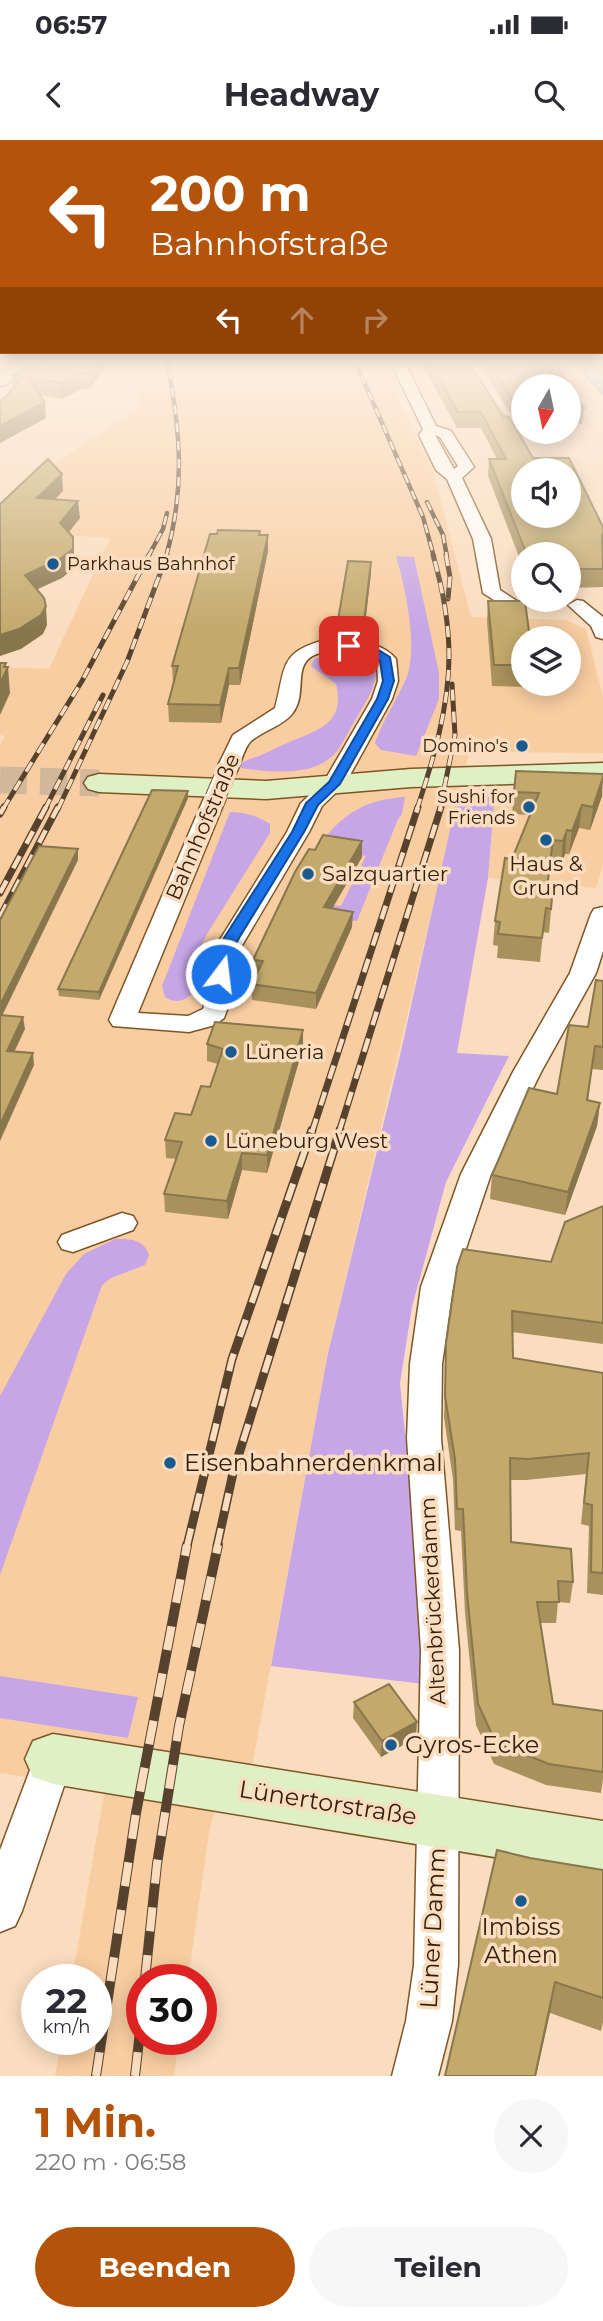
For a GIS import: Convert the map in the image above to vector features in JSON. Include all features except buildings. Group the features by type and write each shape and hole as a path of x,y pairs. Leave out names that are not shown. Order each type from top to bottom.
{"main road":[{"path":"99,783 267,790 411,778 603,772"},
{"name":"Lünertorstraße","path":"53,1759 603,1848"}],"street":[{"path":"434,449 444,470 454,477 482,539 492,593 511,603"},
{"path":"581,608 599,623 603,633"},
{"name":"Bahnhofstraße","path":"363,647 379,653 386,660 388,681 383,699 334,784 312,803 298,832 221,959 221,990 215,1013 189,1024 122,1020 240,739 284,711 295,664 300,657 309,651 322,648 363,647"},
{"name":"Altenbrückerdamm","path":"438,1821 440,1650 424,1438 426,1364 438,1287 454,1232 476,1174 527,1073 583,973 603,914"},
{"path":"73,1242 122,1223"},
{"path":"0,1910 53,1759"},
{"name":"Lüner Damm","path":"415,2076 429,2021 436,1965 438,1821"}],"shaded area":[{"path":"77,449 422,449 434,475 471,617 566,620 579,626 511,626 511,696 581,696 581,627 586,629 603,697 603,753 469,752 327,1358 244,1811 216,1808 210,1827 190,1964 126,1964 126,2055 177,2055 174,2076 55,2076 59,2055 112,2055 112,1964 75,1964 105,1789 0,1773 0,745 5,736 0,735 0,667 49,669 110,538 0,531 0,515 58,462"},
{"path":"396,556 414,557 439,673 439,699 416,756 381,750 375,743 410,667 409,618"},
{"path":"334,653 361,655 377,667 370,693 338,750 329,759 306,769 266,771 241,768 241,764 247,760 318,729 333,717 338,697 336,684 311,666 314,659"},
{"path":"558,789 603,791 603,865 596,888 488,878 495,792"},
{"path":"495,792 488,878 457,1053 509,1056 446,1182 412,1307 400,1383 424,1623 424,1684 271,1666 327,1358 401,1051 458,794"},
{"path":"405,797 402,814 357,921 282,912 287,900 341,906 366,856 318,848 335,826 355,811 378,801"},
{"path":"230,812 265,821 270,824 270,833 207,934 193,964 191,995 175,1001 165,997 162,986"},
{"path":"115,1239 140,1243 149,1255 145,1265 111,1278 102,1285 0,1575 0,1396 66,1274 84,1254"},
{"path":"0,1676 138,1697 128,1738 0,1718"}],"tunnel":[{"path":"0,780 99,783"}],"railway":[{"path":"166,557 179,482 179,449"},
{"path":"393,449 423,517 434,557"},
{"path":"427,502 443,535 447,557"},
{"path":"148,557 163,529 167,513"},
{"path":"3,809 82,681 149,555"},
{"path":"58,809 127,662 167,555"},
{"path":"417,809 439,734 448,675 449,643 446,618 433,555"},
{"path":"446,555 450,577 448,599"},
{"path":"440,809 455,735 452,684"},
{"path":"45,809 103,695"},
{"path":"0,814 4,807"},
{"path":"0,893 46,807"},
{"path":"0,917 58,807"},
{"path":"312,1132 418,807"},
{"path":"339,1132 441,807"},
{"path":"187,1546 232,1359 312,1130"},
{"path":"217,1546 233,1473 340,1130"},
{"path":"96,2076 136,1813 187,1545"},
{"path":"147,1964 157,1864 179,1726 218,1545"},
{"path":"135,2076 137,2055"}],"place":[{"name":"Parkhaus Bahnhof","path":"53,564"},
{"name":"Domino's","path":"522,746"},
{"name":"Sushi for Friends","path":"529,807"},
{"name":"Haus & Grund","path":"546,840"},
{"name":"Salzquartier","path":"308,874"},
{"name":"Lüneria","path":"231,1052"},
{"name":"Lüneburg West","path":"211,1141"},
{"name":"Eisenbahnerdenkmal","path":"170,1463"},
{"name":"Gyros-Ecke","path":"391,1745"},
{"name":"Imbiss Athen","path":"521,1901"}],"route":[{"path":"221,974 221,959 232,938 298,832 312,803 334,784 383,699 389,671 386,660 379,653 363,647 349,646"}]}
